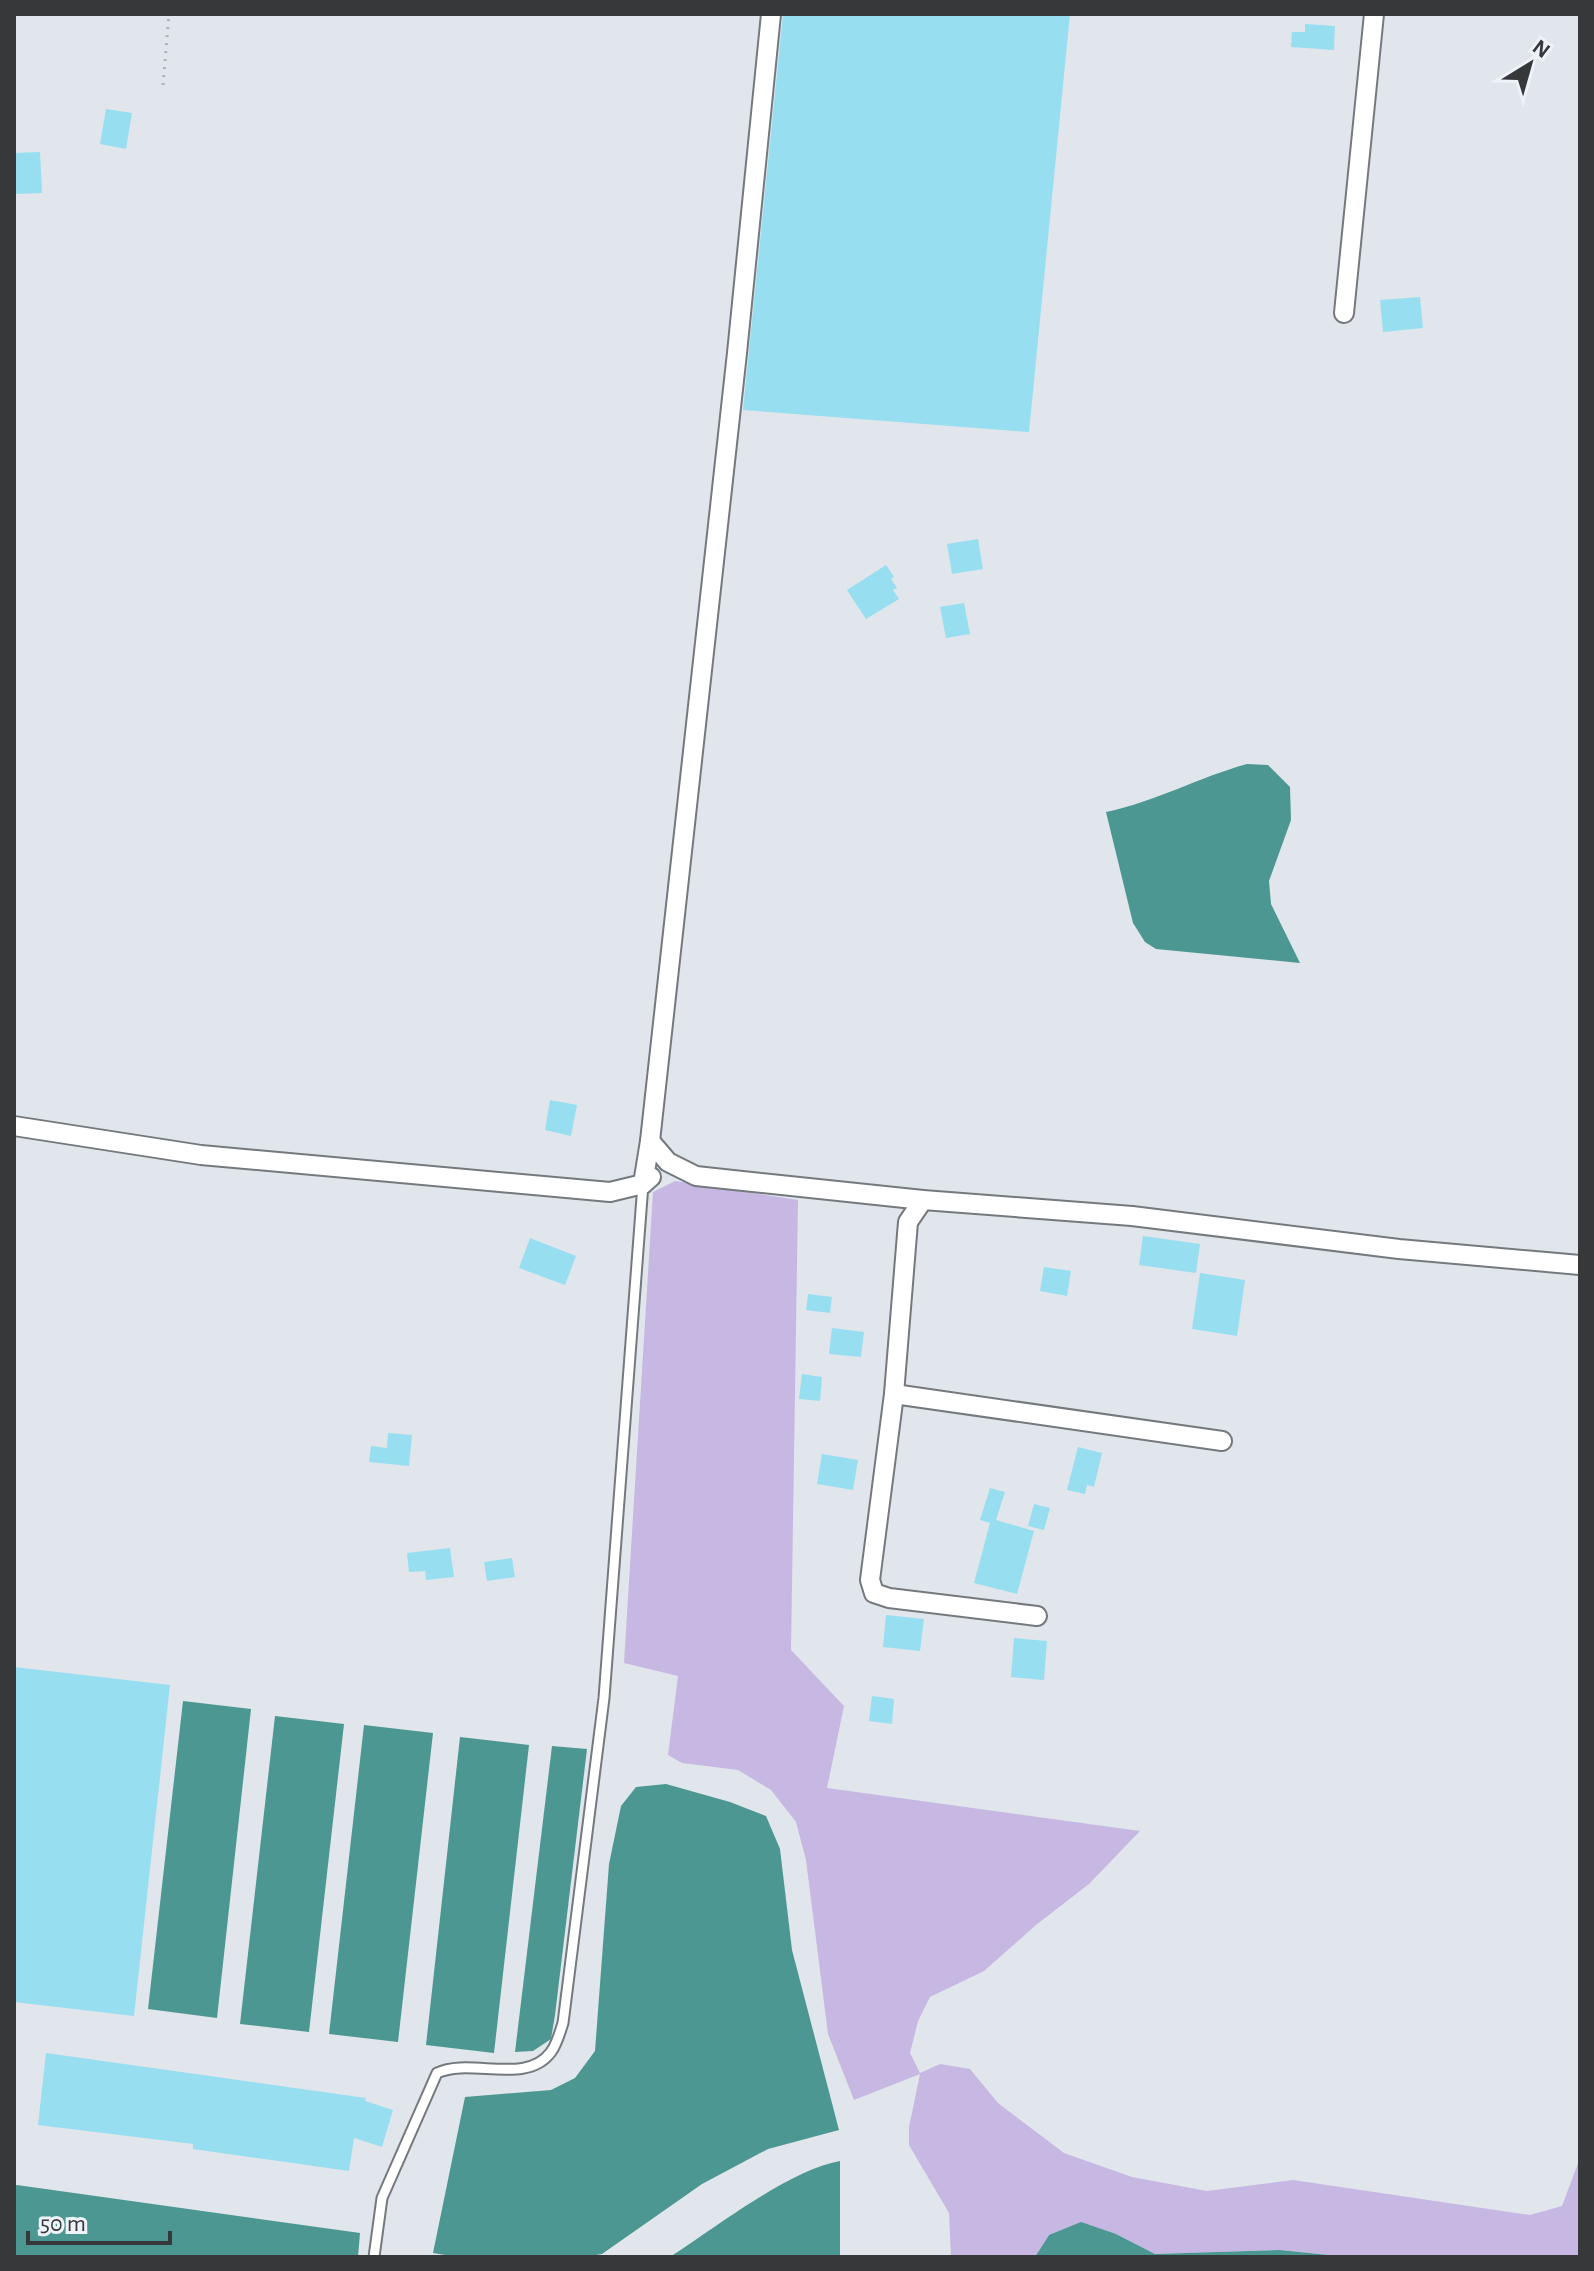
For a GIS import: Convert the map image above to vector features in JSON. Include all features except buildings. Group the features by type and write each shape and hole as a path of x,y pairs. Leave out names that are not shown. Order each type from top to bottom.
{"street":[{"path":"643,1184 737,353 771,14"},
{"path":"1344,313 1374,14"},
{"path":"14,1126 201,1155 610,1192 643,1184 668,1162"},
{"path":"650,1141 668,1162 696,1176 923,1200 1132,1216 1399,1249 1580,1265"},
{"path":"883,1196 908,1222"},
{"path":"923,1200 908,1222 894,1394 870,1580 874,1593 889,1598 1037,1616"},
{"path":"894,1394 1222,1441"}],"lane":[{"path":"374,2257 382,2198 437,2073 451,2067 513,2069 538,2064 552,2051 563,2023 604,1698 643,1184"}],"path":[{"path":"163,85 169,14"}],"shaded area":[{"path":"1247,764 1268,765 1290,787 1291,820 1269,881 1271,904 1300,963 1156,949 1145,942 1133,923 1106,812"},
{"path":"675,1181 798,1200 791,1650 844,1706 827,1788 1140,1831 1089,1884 984,1971 930,1997 918,2021 910,2053 920,2073 940,2064 970,2069 998,2103 1064,2153 1132,2177 1207,2191 1293,2180 1530,2215 1562,2206 1580,2158 1580,2257 1348,2257 1280,2250 1155,2254 1116,2234 1049,2235 1035,2257 951,2257 949,2213 909,2145 909,2127 920,2074 854,2100 828,2034 806,1860 796,1822 771,1790 738,1770 682,1763 668,1755 678,1676 624,1663 653,1192"},
{"path":"183,1701 251,1709 217,2018 148,2009"},
{"path":"275,1716 344,1724 309,2032 240,2024"},
{"path":"364,1725 433,1733 398,2042 329,2034"},
{"path":"460,1737 529,1745 494,2053 426,2045"},
{"path":"552,1746 587,1749 555,2015 551,2039 533,2051 515,2052"},
{"path":"666,1784 766,1816 780,1849 792,1950 839,2130 768,2149 702,2184 602,2254 584,2257 457,2257 433,2253 465,2097 551,2090 575,2078 595,2051 609,1864 621,1806 636,1787"},
{"path":"840,2161 840,2257 670,2257 776,2188 798,2176"},
{"path":"14,2186 360,2233 358,2257 14,2257"},
{"path":"1081,2222 1116,2234 1155,2254 1280,2250 1348,2257 1035,2257 1049,2235"}]}
